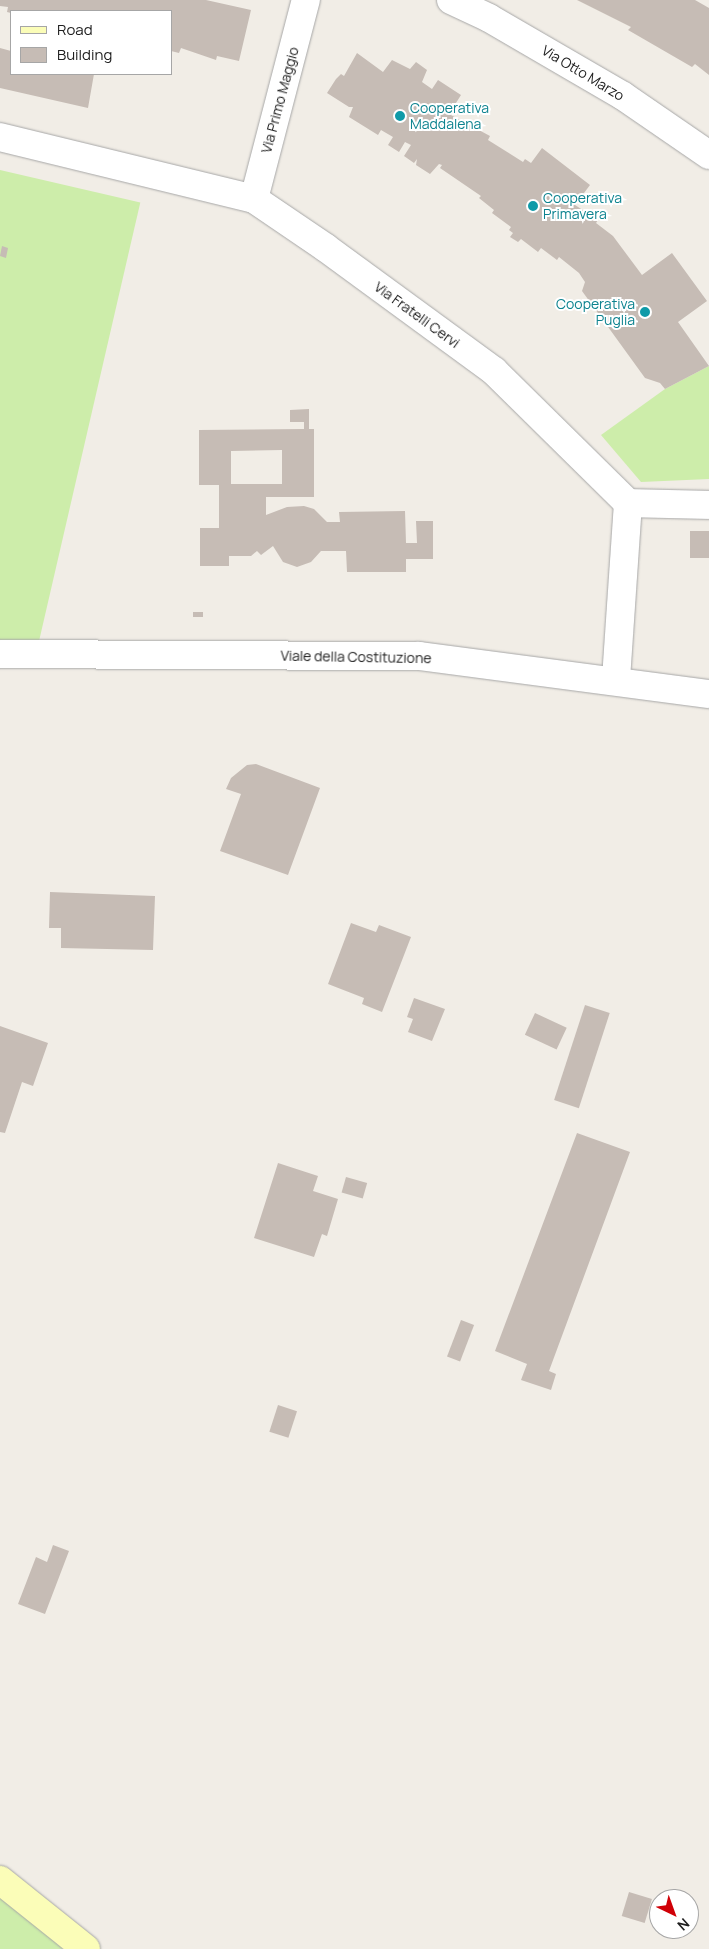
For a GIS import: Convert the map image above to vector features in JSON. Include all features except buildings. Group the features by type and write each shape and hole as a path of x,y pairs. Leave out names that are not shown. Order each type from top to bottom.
{"main road":[{"path":"0,1880 86,1949"}],"street":[{"name":"Via Primo Maggio","path":"254,199 306,0"},
{"name":"Via Otto Marzo","path":"450,0 489,18 623,96 709,155"},
{"name":"Via Fratelli Cervi","path":"0,137 254,199 326,248 494,371 628,503"},
{"path":"616,681 628,503 709,504"},
{"name":"Viale della Costituzione","path":"0,654 419,656 709,694"}],"green space":[{"path":"0,170 140,202 36,655 0,646"},
{"path":"709,366 709,479 641,482 601,435 665,389"},
{"path":"0,1890 64,1945 62,1949 0,1949"}],"place":[{"name":"Cooperativa Maddalena","path":"400,116"},
{"name":"Cooperativa Primavera","path":"533,206"},
{"name":"Cooperativa Puglia","path":"645,312"}]}
